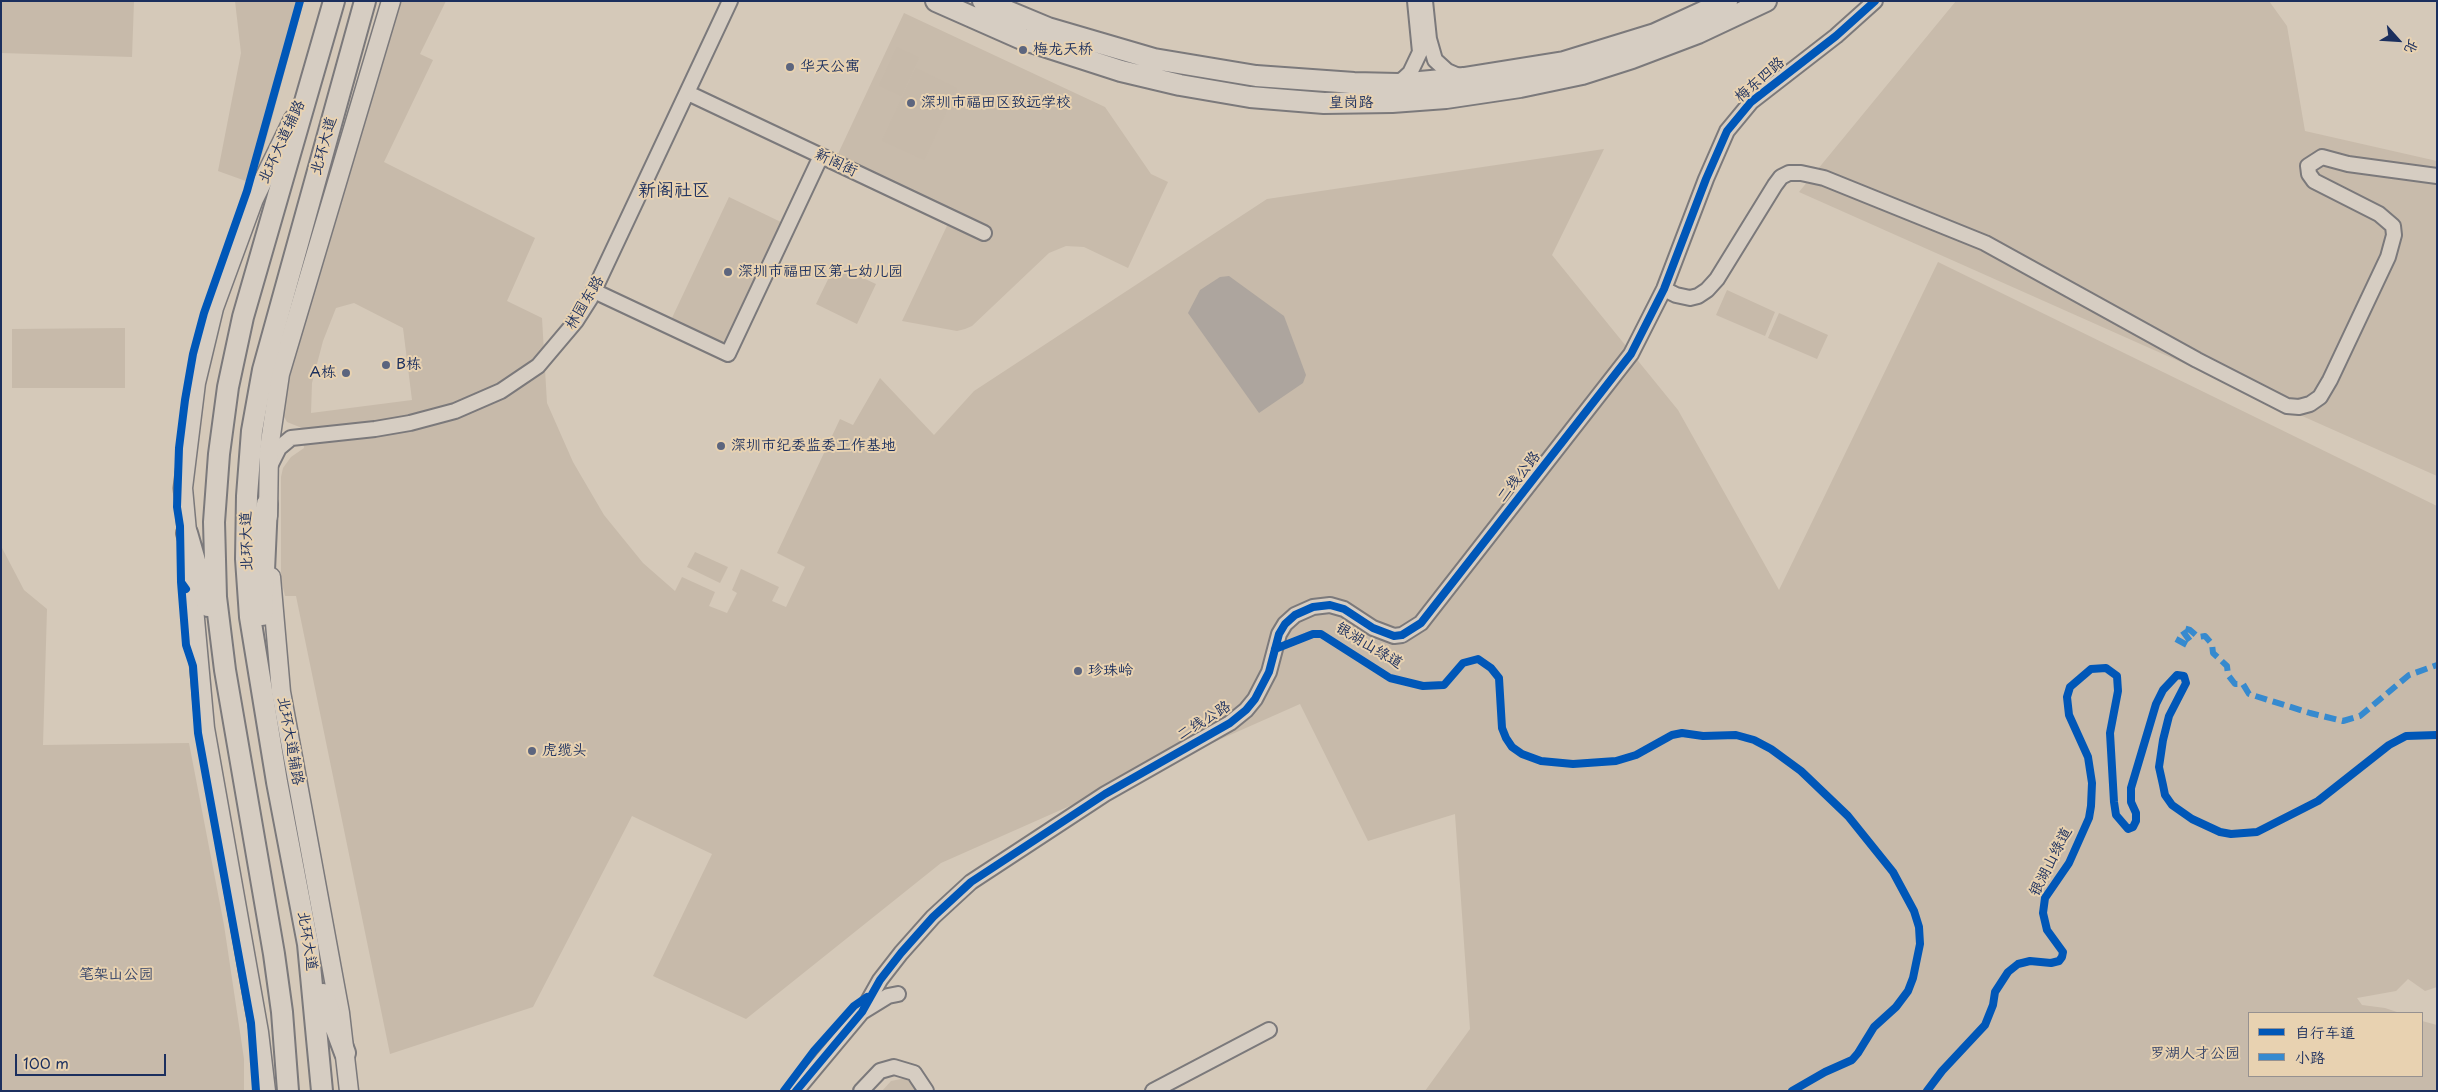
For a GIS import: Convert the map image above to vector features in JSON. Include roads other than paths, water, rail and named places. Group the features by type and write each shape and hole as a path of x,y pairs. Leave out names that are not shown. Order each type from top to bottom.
{"highway":[{"name":"北环大道","path":"288,1091 287,1061 274,954 224,670 216,597 214,522 219,454 228,387 244,317 334,1"},
{"name":"北环大道","path":"322,1091 308,944 263,702 250,617 246,559 247,496 257,402 276,318 365,1"},
{"name":"皇岗路","path":"936,1 1022,39 1121,71 1180,85 1250,97 1324,103 1392,102 1446,98 1520,87 1582,74 1632,58 1698,33 1766,1"},
{"name":"皇岗路","path":"983,1 1048,28 1154,59 1256,76 1398,84 1464,78 1564,62 1620,46 1670,27 1727,1"},
{"path":"263,702 263,567 267,504"},
{"path":"187,533 224,670"},
{"path":"308,944 328,1009 345,1053"},
{"path":"280,1091 287,1061"}],"main road":[{"name":"北环大道辅路","path":"349,1091 345,1053 325,930 281,692 275,640 267,504 268,474 277,389 287,348 391,1"},
{"name":"北环大道辅路","path":"266,1091 252,990 205,728 183,488 186,449 196,383 207,332 240,231 312,76"},
{"name":"北环大道辅路","path":"276,318 277,389"}],"street":[{"name":"林园东路","path":"268,474 279,448 288,439 410,424 455,411 501,391 538,366 576,321 594,291 730,1"},
{"path":"1398,84 1415,66 1420,52 1416,1"},
{"path":"1425,1 1429,40 1435,60 1447,71 1464,78"},
{"name":"梅东四路","path":"1664,289 1706,179 1727,131 1751,102 1836,36 1876,1"},
{"name":"新阁街","path":"688,93 984,233"},
{"path":"594,291 728,354 821,156"},
{"path":"1664,289 1676,295 1690,298 1706,290 1717,279 1778,181 1789,173 1801,173 1824,178 1985,243 2197,360 2288,406 2299,407 2310,404 2320,396 2330,380 2388,257 2394,235 2393,226 2379,214 2314,181 2309,174 2308,166 2322,157 2348,164 2422,172 2437,176"},
{"name":"二线公路","path":"862,1012 871,994 901,953 927,924 971,882 1089,804 1230,723 1246,710 1255,699 1269,672 1276,643 1285,624 1295,615 1313,607 1330,606 1344,609 1373,628 1394,636 1402,635 1421,623 1631,354 1664,289"},
{"path":"273,416 275,424 282,433 297,437"},
{"path":"796,1091 862,1012 888,996 898,994"},
{"path":"1153,1091 1269,1030"},
{"path":"861,1091 880,1071 894,1067 914,1073 926,1091"}],"place":[{"name":"梅龙天桥","path":"1023,50"},
{"name":"华天公寓","path":"790,67"},
{"name":"深圳市福田区致远学校","path":"911,103"},
{"name":"深圳市福田区第七幼儿园","path":"728,272"},
{"name":"B栋","path":"386,365"},
{"name":"A栋","path":"346,373"},
{"name":"深圳市纪委监委工作基地","path":"721,446"},
{"name":"珍珠岭","path":"1078,671"},
{"name":"虎缆头","path":"532,751"}],"district":[{"name":"新阁社区","path":"674,191"}],"park label":[{"name":"笔架山公园","path":"116,975"},
{"name":"罗湖人才公园","path":"2195,1054"}]}
